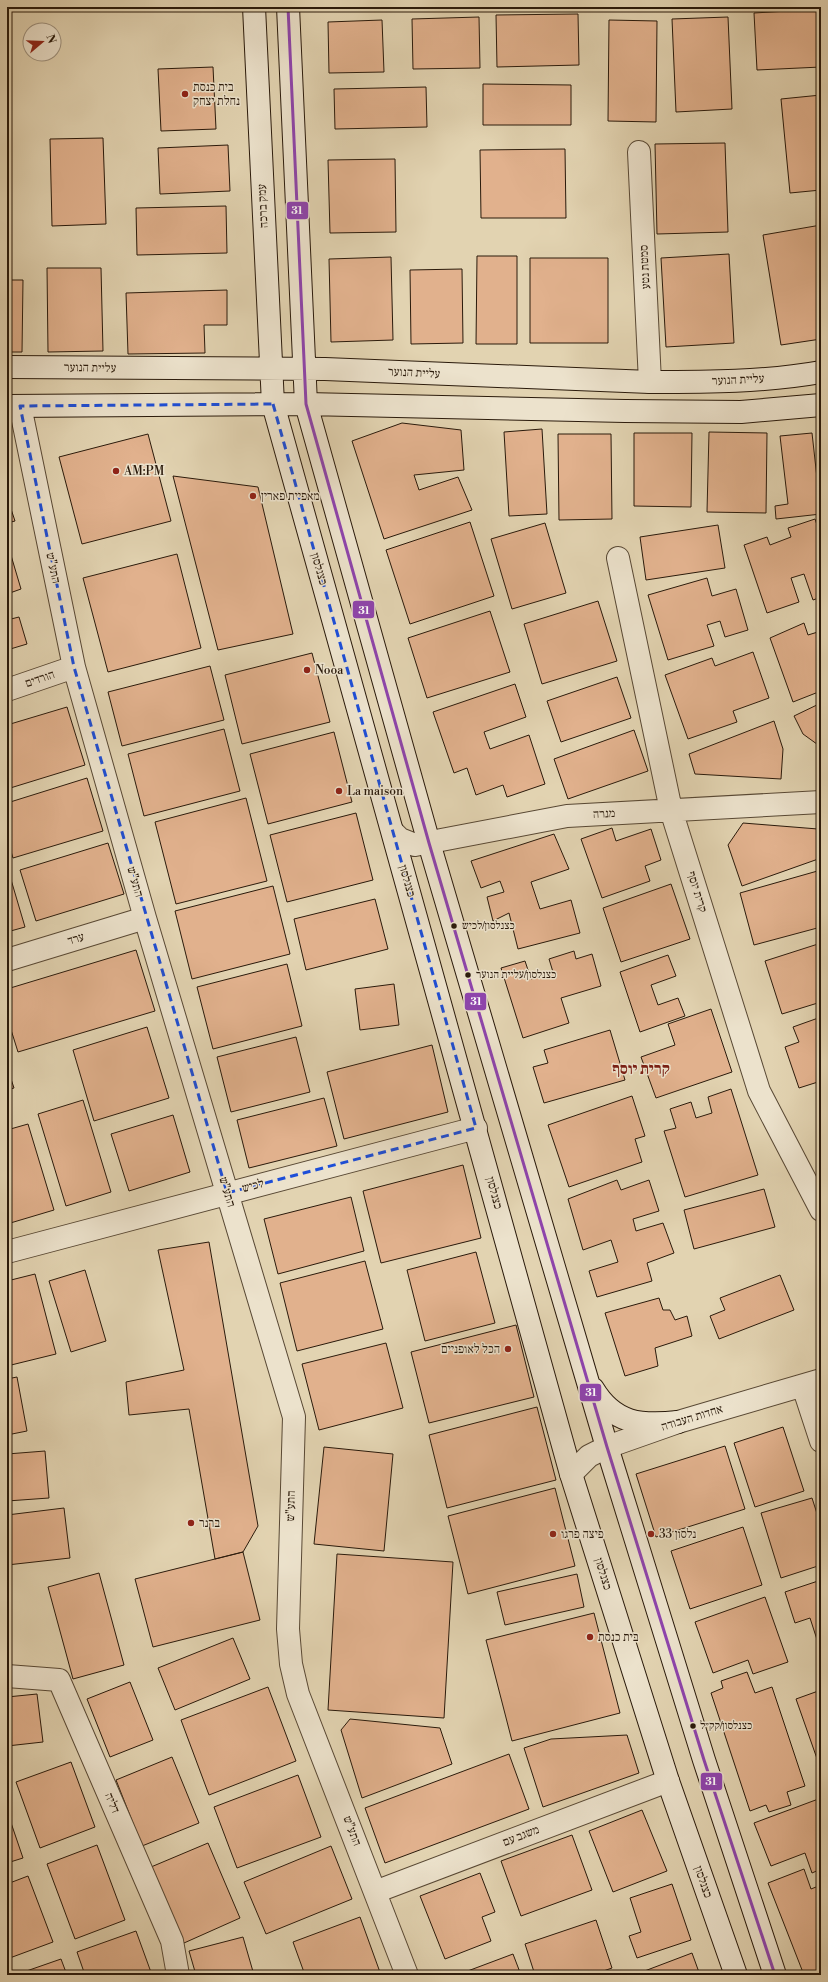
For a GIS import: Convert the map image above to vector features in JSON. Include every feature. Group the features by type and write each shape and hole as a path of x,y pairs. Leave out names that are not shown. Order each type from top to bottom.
{"street":[{"name":"עמק ברכה","path":"254,7 270,369 273,404"},
{"path":"288,7 303,368 306,404 429,843 586,1377 704,1760 775,1975"},
{"name":"סמטת נטע","path":"639,152 650,382"},
{"name":"עליית הנוער","path":"7,367 303,368 650,382 696,382 787,377 821,372"},
{"name":"כצנלסון","path":"273,404 476,1128 571,1474 668,1781 736,1975"},
{"path":"13,406 306,404 617,411 742,412 821,405"},
{"name":"התע\"ש","path":"13,406 74,667 145,918 294,1417 288,1628 291,1664 298,1694 406,1975"},
{"name":"קרית יוסף","path":"618,558 671,810 759,1091 821,1210"},
{"name":"הורדים","path":"7,690 74,667"},
{"name":"מנרה","path":"393,832 409,843 415,845 567,816 821,802"},
{"name":"ערד","path":"7,960 145,918"},
{"name":"לכיש","path":"7,1252 476,1128"},
{"path":"586,1377 600,1399 610,1410 623,1418 649,1424 678,1422"},
{"path":"812,1383 821,1441"},
{"name":"אחדות העבודה","path":"571,1474 589,1456 607,1447 678,1422 812,1383"},
{"name":"דליה","path":"7,1676 59,1680 172,1941 178,1975"},
{"name":"משגב עם","path":"375,1892 668,1781"}],"highlighted area":[{"path":"273,404 476,1128 227,1193 74,667 20,406"}],"building":[{"path":"224,7 224,10 146,8"},
{"path":"821,9 821,67 757,70 754,13"},
{"path":"578,14 579,65 497,67 496,15"},
{"path":"479,17 480,68 413,69 412,19"},
{"path":"728,17 732,109 676,112 672,19"},
{"path":"382,20 384,72 329,73 328,22"},
{"path":"609,20 657,21 656,122 608,121"},
{"path":"213,67 216,129 161,131 158,69"},
{"path":"483,84 571,85 571,125 483,125"},
{"path":"426,87 427,127 335,129 334,89"},
{"path":"821,95 821,190 790,193 781,99"},
{"path":"103,138 106,224 52,226 50,139"},
{"path":"725,143 728,232 657,234 655,144"},
{"path":"228,145 230,191 160,194 158,148"},
{"path":"565,149 566,218 481,218 480,150"},
{"path":"395,159 396,232 330,233 328,160"},
{"path":"226,206 227,253 137,255 136,208"},
{"path":"821,225 821,339 781,345 763,235"},
{"path":"729,254 734,343 666,347 661,258"},
{"path":"477,256 517,256 517,344 476,344"},
{"path":"391,257 393,340 331,342 329,259"},
{"path":"530,258 608,258 608,343 530,343"},
{"path":"47,268 101,268 103,351 48,352"},
{"path":"462,269 463,343 411,344 410,270"},
{"path":"7,280 23,280 22,352 7,352"},
{"path":"227,290 227,325 204,325 205,353 128,354 126,293"},
{"path":"402,423 461,430 464,470 414,475 419,490 458,477 472,510 384,539 352,441"},
{"path":"542,429 547,514 509,516 504,432"},
{"path":"709,432 767,433 766,513 707,512"},
{"path":"634,433 692,433 691,507 634,506"},
{"path":"812,433 821,514 776,519 775,506 788,504 780,436"},
{"path":"148,434 171,521 82,544 59,457"},
{"path":"558,434 611,434 612,519 559,520"},
{"path":"173,476 258,487 293,634 218,650"},
{"path":"7,497 15,521 7,523"},
{"path":"815,519 821,537 821,597 813,600 804,574 791,578 799,602 767,613 744,545 767,537 770,545 791,537 788,528"},
{"path":"470,522 494,596 410,624 386,550"},
{"path":"545,523 566,593 512,609 491,539"},
{"path":"718,525 725,568 646,580 640,537"},
{"path":"10,552 21,589 7,594 7,553"},
{"path":"177,554 201,648 108,672 83,578"},
{"path":"707,578 712,596 736,589 748,630 725,637 720,621 707,625 714,646 668,660 648,595"},
{"path":"598,601 617,661 542,684 524,624"},
{"path":"490,611 510,672 427,698 408,638"},
{"path":"19,617 27,644 7,650 7,620"},
{"path":"804,623 808,635 821,631 821,691 793,702 770,638"},
{"path":"753,652 769,698 733,711 737,722 688,739 665,675 712,658 715,666"},
{"path":"312,653 330,722 242,744 225,675"},
{"path":"210,666 224,720 122,746 108,692"},
{"path":"617,677 631,718 561,742 547,701"},
{"path":"515,684 526,717 484,732 490,749 529,735 545,784 507,797 503,785 476,795 467,768 454,773 433,712"},
{"path":"821,703 821,747 803,734 794,716"},
{"path":"67,707 85,765 7,789 7,725"},
{"path":"774,721 783,749 781,779 695,774 689,754"},
{"path":"224,729 240,791 144,816 128,754"},
{"path":"634,730 648,771 568,799 554,759"},
{"path":"334,732 352,802 268,824 250,754"},
{"path":"87,778 103,831 13,858 7,838 7,803"},
{"path":"246,798 267,881 176,904 155,822"},
{"path":"356,813 373,880 287,902 270,835"},
{"path":"743,823 818,829 821,840 821,858 742,886 728,845"},
{"path":"612,828 616,841 651,829 661,860 645,866 650,881 602,898 581,839"},
{"path":"554,834 569,869 531,882 540,909 571,900 580,933 518,949 509,913 493,921 487,897 504,892 500,881 481,888 471,861"},
{"path":"108,843 124,894 36,921 20,870"},
{"path":"7,866 25,927 7,932"},
{"path":"821,870 821,927 754,945 740,893"},
{"path":"671,884 690,939 621,962 603,908"},
{"path":"273,886 290,954 192,979 175,911"},
{"path":"375,899 388,949 306,970 294,919"},
{"path":"818,944 821,953 821,1002 782,1014 765,961"},
{"path":"136,950 155,1011 18,1052 7,1017 7,989"},
{"path":"574,951 576,959 592,954 601,986 561,998 569,1023 523,1038 501,968 525,961 531,979 553,972 549,959"},
{"path":"668,955 676,976 651,985 658,1005 678,998 685,1016 640,1032 620,972"},
{"path":"287,964 302,1026 213,1049 197,987"},
{"path":"394,984 399,1025 360,1030 355,989"},
{"path":"711,1009 732,1072 656,1098 641,1057 675,1045 668,1024"},
{"path":"821,1017 821,1081 799,1088 785,1047 799,1042 793,1027"},
{"path":"147,1027 169,1098 94,1121 73,1050"},
{"path":"610,1030 625,1080 544,1103 533,1067 548,1063 544,1050"},
{"path":"296,1037 310,1092 231,1112 217,1057"},
{"path":"432,1045 448,1112 344,1139 327,1072"},
{"path":"7,1067 14,1088 7,1090"},
{"path":"731,1089 758,1175 685,1197 664,1131 676,1128 670,1109 691,1102 696,1118 712,1113 708,1097"},
{"path":"632,1096 645,1136 635,1139 642,1162 569,1187 548,1125"},
{"path":"324,1098 337,1146 249,1168 237,1120"},
{"path":"83,1100 111,1192 66,1206 38,1114"},
{"path":"173,1115 190,1172 129,1191 111,1134"},
{"path":"28,1124 54,1210 7,1224 7,1130"},
{"path":"463,1165 481,1238 381,1263 363,1191"},
{"path":"617,1180 621,1190 649,1180 659,1211 633,1219 636,1231 663,1223 674,1253 647,1263 652,1281 597,1297 589,1271 618,1262 611,1240 583,1250 568,1199"},
{"path":"764,1189 775,1227 694,1249 684,1210"},
{"path":"351,1197 364,1251 278,1274 264,1219"},
{"path":"209,1242 258,1526 243,1552 215,1559 189,1409 129,1415 126,1382 184,1370 158,1250"},
{"path":"476,1252 495,1323 425,1341 407,1270"},
{"path":"365,1261 383,1329 297,1351 280,1283"},
{"path":"85,1270 106,1341 71,1352 49,1281"},
{"path":"35,1274 56,1354 7,1366 7,1281"},
{"path":"780,1275 794,1310 719,1339 710,1316 725,1310 720,1298"},
{"path":"659,1298 663,1310 670,1310 675,1320 687,1316 692,1336 655,1348 658,1366 625,1376 605,1313"},
{"path":"516,1325 534,1397 429,1423 411,1352"},
{"path":"386,1343 403,1408 319,1430 302,1364"},
{"path":"17,1377 27,1431 7,1435 7,1379"},
{"path":"537,1407 556,1480 447,1508 429,1435"},
{"path":"783,1427 804,1491 755,1507 734,1443"},
{"path":"725,1446 745,1509 656,1537 636,1474"},
{"path":"324,1447 393,1454 384,1551 314,1544"},
{"path":"45,1451 49,1498 7,1501 7,1454"},
{"path":"555,1488 575,1566 468,1594 448,1516"},
{"path":"812,1498 821,1526 821,1565 781,1578 761,1513"},
{"path":"64,1508 70,1558 7,1565 7,1515"},
{"path":"743,1527 762,1585 690,1609 671,1551"},
{"path":"243,1552 260,1620 153,1647 135,1579"},
{"path":"337,1554 453,1562 444,1718 328,1710"},
{"path":"99,1573 124,1665 73,1679 48,1587"},
{"path":"577,1574 584,1607 505,1625 497,1592"},
{"path":"821,1580 821,1652 810,1618 795,1623 785,1592"},
{"path":"765,1597 788,1662 753,1674 748,1660 713,1673 695,1622"},
{"path":"594,1613 620,1713 512,1741 486,1640"},
{"path":"233,1638 250,1679 175,1710 158,1668"},
{"path":"747,1672 755,1693 772,1687 805,1786 787,1792 791,1805 769,1812 766,1805 750,1811 711,1693 723,1688 721,1681"},
{"path":"130,1682 153,1740 110,1757 87,1699"},
{"path":"268,1687 296,1761 209,1795 181,1720"},
{"path":"821,1690 821,1770 796,1699"},
{"path":"37,1694 43,1742 7,1746 7,1697"},
{"path":"350,1719 440,1728 452,1764 362,1798 341,1730"},
{"path":"627,1735 639,1773 543,1807 524,1748 551,1739"},
{"path":"509,1754 529,1809 385,1863 365,1808"},
{"path":"172,1757 199,1823 142,1846 116,1780"},
{"path":"71,1762 95,1827 40,1848 16,1782"},
{"path":"298,1775 321,1837 237,1868 214,1807"},
{"path":"821,1798 821,1869 812,1873 805,1853 771,1866 754,1823"},
{"path":"642,1810 667,1871 613,1892 589,1831"},
{"path":"7,1811 23,1858 7,1863"},
{"path":"572,1835 592,1890 521,1916 501,1861"},
{"path":"208,1843 240,1918 184,1943 151,1867"},
{"path":"97,1845 125,1920 75,1939 47,1864"},
{"path":"331,1846 352,1899 266,1934 244,1882"},
{"path":"804,1869 811,1889 821,1885 821,1975 804,1975 768,1883"},
{"path":"480,1873 495,1912 482,1917 491,1941 445,1959 420,1896"},
{"path":"28,1876 53,1942 7,1959 7,1884"},
{"path":"672,1884 691,1940 637,1958 629,1936 641,1932 630,1898"},
{"path":"360,1917 381,1975 305,1975 293,1942"},
{"path":"596,1920 612,1968 592,1975 535,1975 525,1944"},
{"path":"136,1931 152,1975 85,1975 77,1952"},
{"path":"243,1937 254,1975 196,1975 189,1951"},
{"path":"692,1953 700,1975 634,1975"},
{"path":"513,1954 521,1975 457,1975"},
{"path":"61,1959 67,1975 15,1975"}],"transit line":[{"name":"31","path":"288,7 306,404 429,843 607,1447 704,1760 775,1975"}],"place":[{"name":"בית כנסת נחלת יצחק","path":"185,94"},
{"name":"AM:PM","path":"116,471"},
{"name":"מאפיית פארין","path":"253,496"},
{"name":"Nooa","path":"307,670"},
{"name":"La maison","path":"339,791"},
{"name":"כצנלסון/לכיש","path":"454,926"},
{"name":"כצנלסון/עליית הנוער","path":"468,975"},
{"name":"הכל לאופניים","path":"508,1349"},
{"name":"ברנר","path":"191,1523"},
{"name":"פיצה פרגו","path":"553,1534"},
{"name":"נלסון 33","path":"651,1534"},
{"name":"בית כנסת","path":"590,1637"},
{"name":"כצנלסון/קק״ל","path":"693,1726"}],"district":[{"name":"קרית יוסף","path":"641,1069"}]}
